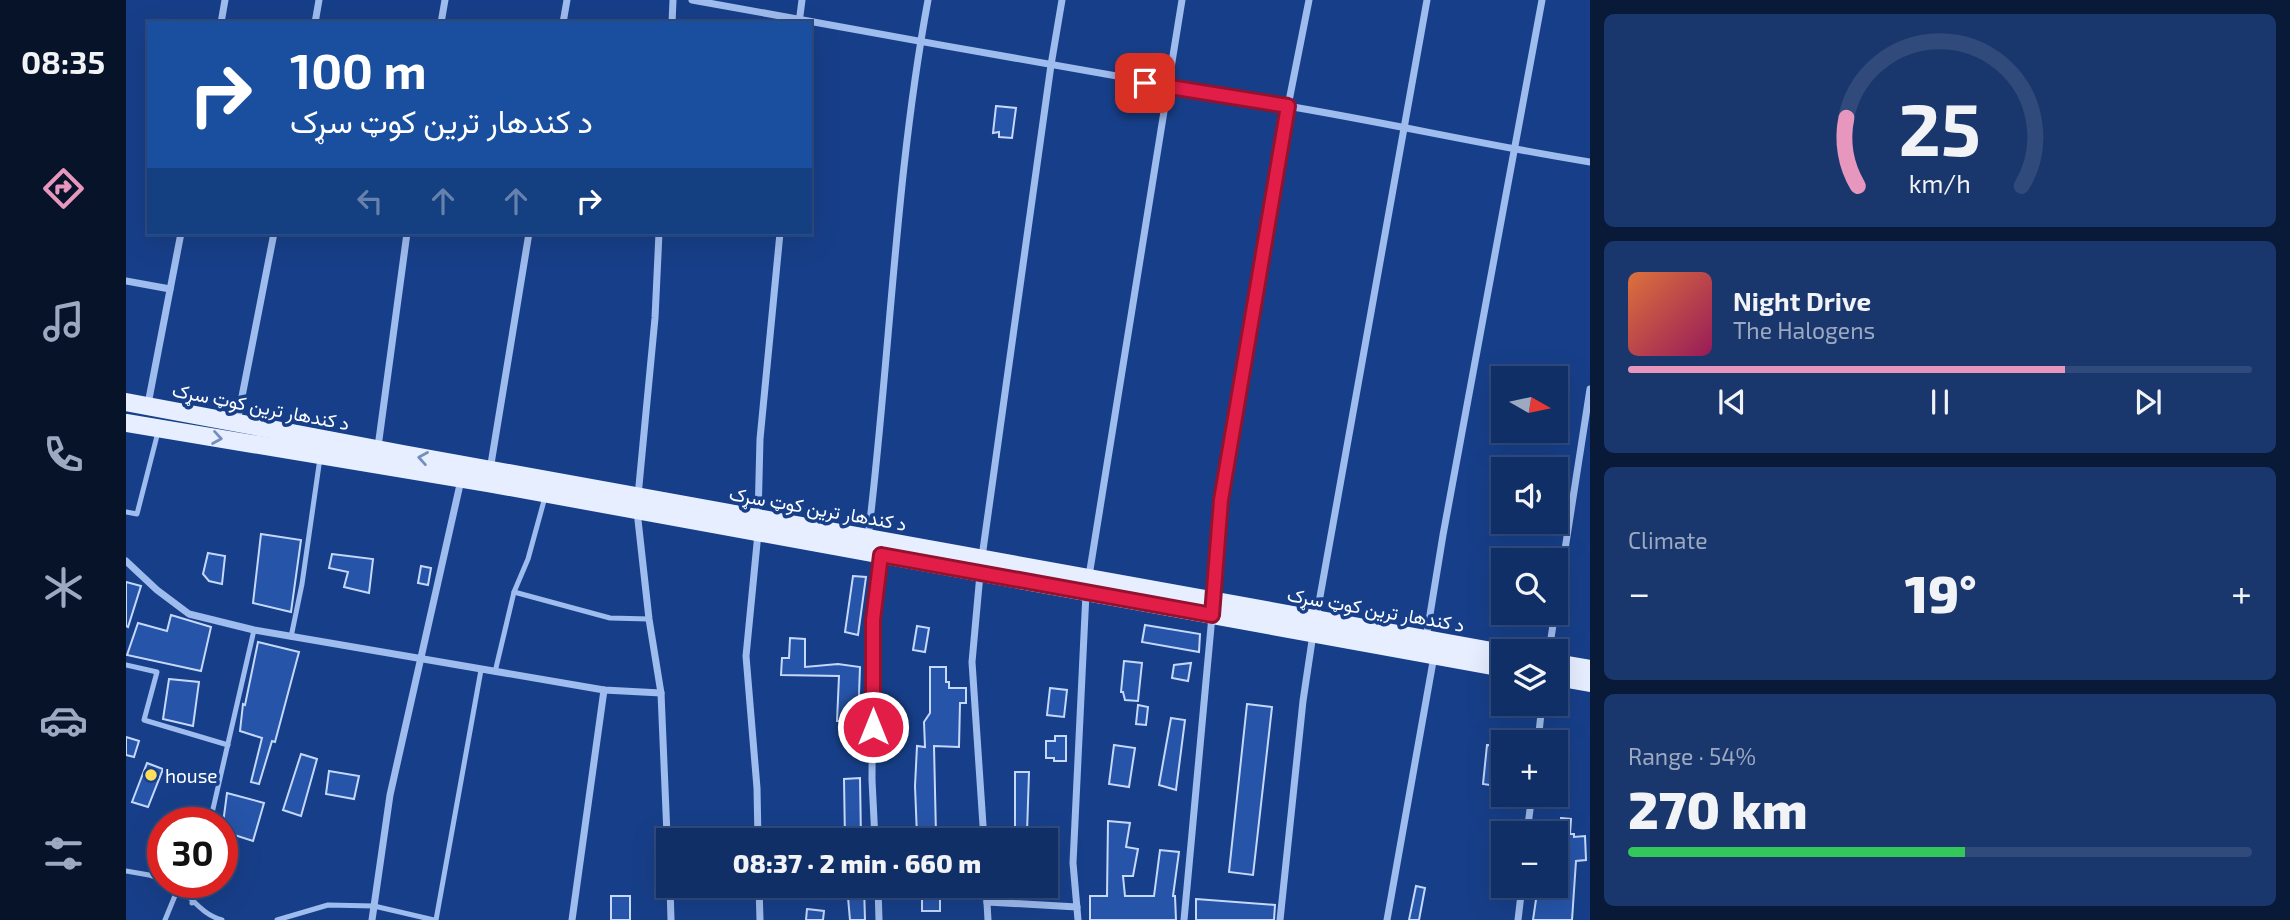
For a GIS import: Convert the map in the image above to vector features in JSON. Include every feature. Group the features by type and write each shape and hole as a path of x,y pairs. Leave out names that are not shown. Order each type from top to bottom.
{"main road":[{"name":"د کندهار ترين کوټ سړک","path":"126,402 490,470 637,504 758,526 881,555 915,554"},
{"path":"165,430 177,411"},
{"name":"د کندهار ترين کوټ سړک","path":"126,423 546,494 637,504"},
{"name":"د کندهار ترين کوټ سړک","path":"758,526 868,538 915,554 1088,586 1430,647 1491,652"},
{"name":"د کندهار ترين کوټ سړک","path":"1430,647 1491,665"},
{"path":"1568,665 1590,669"},
{"path":"1568,679 1590,683"}],"street":[{"path":"221,21 225,0"},
{"path":"315,21 319,0"},
{"path":"441,21 445,0"},
{"path":"563,21 567,0"},
{"path":"671,21 673,0"},
{"path":"692,0 799,21 802,0"},
{"path":"868,538 896,248 920,42 928,0"},
{"path":"983,828 972,662 981,566 1062,0"},
{"path":"1078,920 1073,863 1088,586 1182,0"},
{"path":"1184,920 1221,500 1288,106 1309,0"},
{"path":"1280,920 1303,701 1314,626 1427,0"},
{"path":"1387,920 1430,647 1443,536 1542,0"},
{"path":"812,23 1288,106 1590,162"},
{"path":"148,405 181,235"},
{"path":"237,423 274,235"},
{"path":"378,450 407,235"},
{"path":"490,470 529,235"},
{"path":"659,235 655,318 637,504 649,619 661,692 667,828"},
{"path":"758,828 746,656 758,526 760,439 780,235"},
{"path":"126,281 170,289"},
{"path":"1565,548 1590,389"},
{"path":"372,920 390,795 461,479"},
{"path":"874,828 873,620 881,555"},
{"path":"126,561 157,590 189,614 254,630 604,691 661,692"},
{"path":"572,920 604,691"},
{"path":"670,898 671,920"},
{"path":"759,898 760,920"},
{"path":"878,898 879,920"},
{"path":"987,898 988,920"},
{"path":"1518,920 1521,898"},
{"path":"987,902 1077,907"}],"lane":[{"path":"126,512 138,514 165,430"},
{"path":"291,637 302,584 320,455"},
{"path":"495,673 514,592 528,559 546,494"},
{"path":"514,592 610,618 649,619"},
{"path":"214,807 254,630"},
{"path":"126,665 157,672 144,720 228,745"},
{"path":"277,920 328,905 374,906 435,920 481,670"},
{"path":"126,872 147,875"},
{"path":"165,920 174,898"},
{"path":"188,898 192,903 222,920"},
{"path":"192,903 193,898"}],"building":[{"path":"996,106 1016,108 1012,138 999,137 999,132 993,133"},
{"path":"261,534 301,540 291,612 253,603"},
{"path":"208,553 225,556 222,584 209,581 203,574"},
{"path":"332,554 373,559 369,593 344,587 348,572 329,568"},
{"path":"421,566 431,568 428,585 418,583"},
{"path":"853,576 866,577 858,635 845,632"},
{"path":"126,582 141,586 128,627 126,626"},
{"path":"171,615 211,627 201,671 127,655 138,623 167,631"},
{"path":"1145,625 1200,634 1199,652 1142,642"},
{"path":"917,626 929,628 925,652 913,650"},
{"path":"790,638 805,639 805,667 838,664 860,667 858,721 837,721 839,676 781,675 782,658 789,658"},
{"path":"258,642 299,652 275,742 272,741 259,784 251,782 262,738 240,731 243,704 245,705"},
{"path":"1124,661 1142,663 1138,701 1125,700 1121,692"},
{"path":"1191,663 1188,681 1172,678 1174,665"},
{"path":"930,667 946,667 946,682 949,682 949,688 966,688 966,703 960,703 959,747 934,746 936,828 917,828 917,746 925,747 924,722 930,713"},
{"path":"169,679 199,682 193,726 163,719"},
{"path":"1050,688 1067,690 1064,717 1047,715"},
{"path":"1247,704 1272,707 1253,875 1229,872"},
{"path":"1138,705 1148,707 1146,725 1136,724"},
{"path":"1171,718 1185,720 1176,790 1159,785"},
{"path":"1055,736 1066,736 1066,761 1046,758 1046,741 1055,741"},
{"path":"126,737 139,741 134,757 126,755"},
{"path":"1114,745 1135,748 1129,787 1109,784"},
{"path":"1487,745 1491,745 1491,785 1483,784"},
{"path":"301,754 317,759 301,816 283,810"},
{"path":"147,763 163,769 148,807 132,802"},
{"path":"329,771 359,776 354,799 326,794"},
{"path":"1015,772 1029,772 1027,828 1015,828"},
{"path":"860,778 861,828 845,828 844,779"},
{"path":"227,793 264,803 253,841 238,836 238,807 225,807"},
{"path":"1561,818 1571,819 1570,834 1574,834 1574,837 1585,836 1586,860 1576,861 1572,920 1533,920 1536,898 1568,898 1568,821 1561,821"},
{"path":"1108,821 1130,823 1126,847 1138,849 1133,876 1123,876 1125,896 1154,896 1160,850 1179,852 1173,896 1176,920 1090,920 1090,896 1107,896"},
{"path":"1416,886 1425,888 1419,920 1409,920"},
{"path":"611,896 630,896 630,920 611,920"},
{"path":"848,898 864,898 865,920 850,920"},
{"path":"922,898 940,898 940,911 922,911"},
{"path":"1196,899 1275,905 1274,920 1196,920"},
{"path":"807,909 824,911 823,920 806,920"}],"place":[{"name":"house","path":"151,775"}],"route":[{"path":"873,727 873,620 881,555 1212,615 1221,500 1288,106 1145,83"}]}
